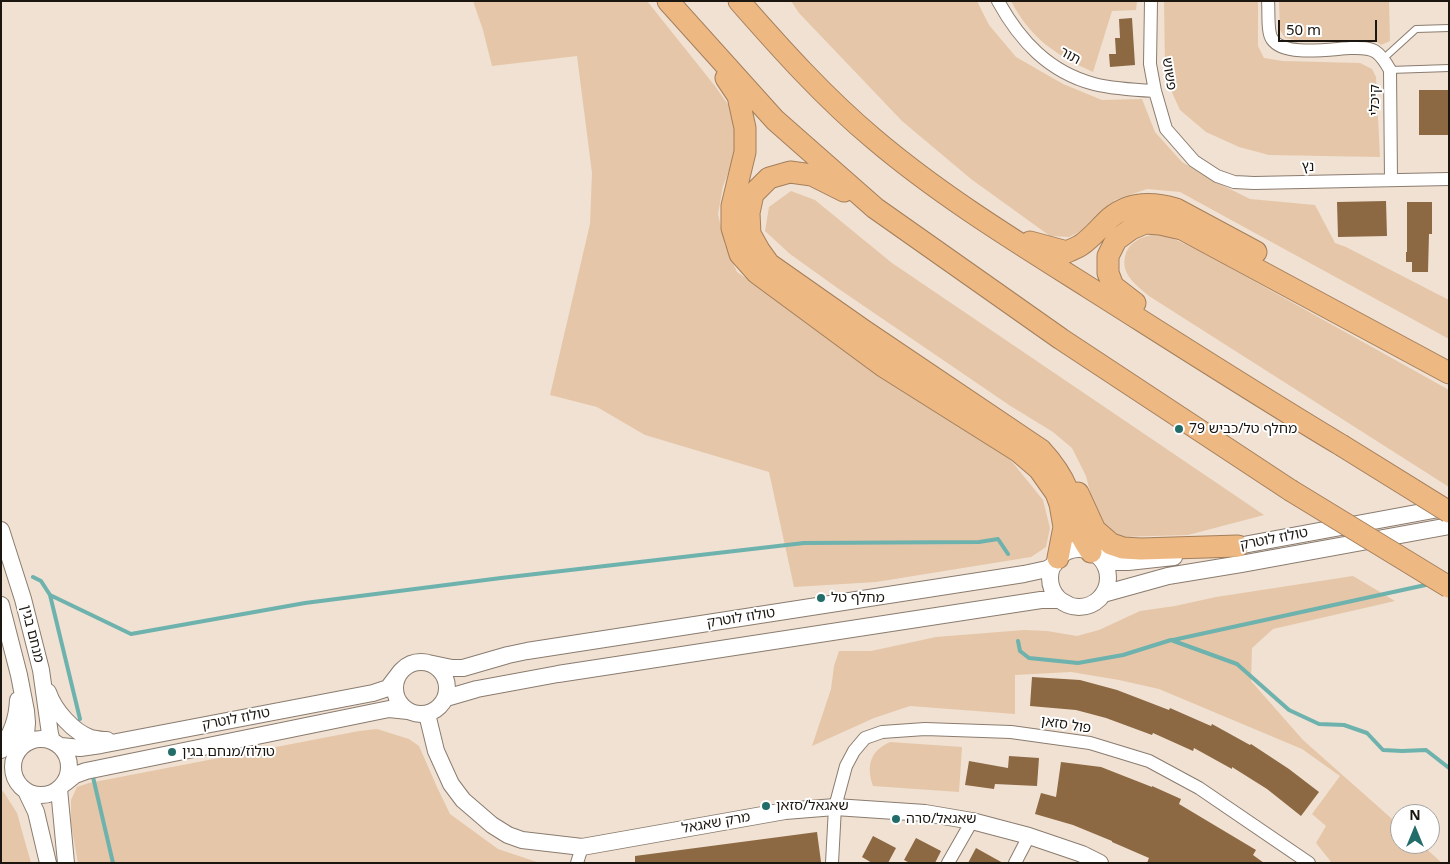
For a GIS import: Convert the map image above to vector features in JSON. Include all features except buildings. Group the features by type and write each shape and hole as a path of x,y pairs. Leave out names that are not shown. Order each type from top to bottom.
{"highway":[{"path":"739,1 812,81 874,139 949,197 1004,234 1260,396 1449,512"},
{"path":"674,7 775,120 875,208 1061,340 1290,490 1449,587"},
{"path":"674,7 738,96 745,128 745,152 732,206 732,228 740,254 758,273 883,366 1018,451 1038,469 1056,493 1060,504 1064,527 1056,562"},
{"path":"875,208 812,175 790,172 770,178 753,194 749,213 750,234 769,264 1056,462 1078,493 1095,530 1111,544 1123,548 1141,550 1238,546"},
{"path":"1004,234 1067,252 1082,244 1121,211 1134,205 1148,203 1162,205 1176,209 1191,217 1449,359"},
{"path":"1260,396 1113,286 1108,273 1108,256 1116,240 1145,223 1182,229 1449,373"},
{"path":"1041,450 1060,473 1071,501 1080,536 1095,554"}],"main road":[{"name":"טולוז לוטרק","path":"1095,554 1115,562 1128,562 1197,553 1449,507"},
{"name":"טולוז לוטרק","path":"1103,594 1168,576 1449,526"},
{"name":"מנחם בגין","path":"1,530 23,599 41,670 50,734 57,743"},
{"path":"1073,550 1082,550 1095,554 1104,563 1107,571 1107,586 1103,594 1097,601 1088,605 1079,607 1069,605 1054,593 1051,574 1056,562 1065,553 1073,550"},
{"name":"טולוז לוטרק","path":"428,663 452,668 463,668 536,649 1024,574 1047,569 1056,562"},
{"name":"טולוז לוטרק","path":"446,698 477,689 558,674 1041,600 1060,600 1069,605"},
{"name":"מנחם בגין","path":"1,605 19,675 27,723 26,734 21,747"},
{"path":"421,662 428,663 442,673 446,681 446,698 435,711 427,714 408,711 397,700 395,685 397,678 407,666 421,662"},
{"path":"41,670 50,697 58,711 67,721 78,731 91,738 117,742"},
{"name":"טולוז לוטרק","path":"57,743 80,748 372,693 388,688 401,671"},
{"path":"1,750 10,735 17,717 19,675"},
{"name":"טולוז לוטרק","path":"62,786 74,775 86,771 389,709 408,711"},
{"name":"מרק שאגאל","path":"427,714 436,751 451,784 463,800 492,825 508,834 522,840 580,855 784,811 835,807 925,813 972,821 1029,836 1082,854 1100,863"},
{"path":"39,738 57,743 66,752 70,768 62,786 52,793 43,795 26,791 8,777 13,769 17,753 27,742 39,738"},
{"path":"62,786 66,863"},
{"path":"26,791 36,812 48,863"}],"street":[{"name":"תור","path":"998,1 1016,32 1032,49 1058,68 1072,76 1094,84 1155,91"},
{"name":"פשוש","path":"1151,1 1150,64 1155,91 1166,130 1180,146"},
{"path":"1268,1 1271,39 1282,48 1297,50 1363,48 1375,51 1387,64"},
{"name":"קיכלי","path":"1387,64 1391,180"},
{"name":"נץ","path":"1180,146 1194,161 1217,176 1234,182 1449,179"},
{"name":"פול סזאן","path":"832,863 835,807 846,766 854,751 866,738 882,732 925,729 1011,732 1090,743 1149,760 1199,788 1309,863"},
{"path":"948,863 972,821"},
{"path":"1015,863 1029,836"}],"lane":[{"path":"1387,64 1416,29 1449,28"},
{"path":"1387,64 1449,68"}],"shaded area":[{"path":"473,1 647,1 715,86 734,113 735,143 733,161 723,186 718,214 725,245 737,272 1005,453 1043,500 1050,528 1046,547 1031,557 876,582 794,587 769,472 645,435 597,407 550,395 590,224 592,173 577,56 492,66"},
{"path":"791,1 977,1 989,25 1016,57 1063,84 1102,100 1142,99 1155,132 1182,162 1250,199 1315,205 1335,243 1449,300 1449,339 1180,192 1147,189 1115,200 1093,225 1069,237 1050,236 971,179 902,121 799,13"},
{"path":"1011,1 1137,1 1136,10 1112,11 1093,72 1067,59 1036,36 1027,26"},
{"path":"1164,1 1258,1 1258,46 1264,58 1283,61 1360,63 1372,69 1376,77 1380,157 1269,155 1239,147 1206,132 1180,110 1170,88 1165,66"},
{"path":"1279,1 1389,1 1390,41 1381,45 1377,42 1296,40 1285,38 1280,30"},
{"path":"791,191 815,200 892,263 1264,515 1188,535 1119,537 1103,528 1095,512 1086,476 1072,448 1053,432 1009,405 836,287 790,254 765,231 769,207"},
{"path":"1155,234 1168,236 1200,251 1449,390 1449,487 1144,292 1130,278 1124,260 1127,251 1133,243 1140,238"},
{"path":"1353,576 1395,601 1273,629 1252,648 1251,681 1303,740 1390,817 1390,854 1432,854 1442,863 1332,863 1316,843 1326,826 1312,814 1340,776 1302,749 1159,689 1119,680 1071,672 1015,675 1015,714 910,706 874,718 812,746 831,689 834,666 839,651 871,651 936,637 1024,630 1047,631 1077,636 1099,630 1140,611"},
{"path":"377,729 409,739 419,746 450,814 498,849 540,863 78,863 71,824 71,800 77,787 89,783"},
{"path":"890,742 962,747 959,792 873,786 870,772 871,760 878,750"},
{"path":"3,791 17,813 31,863 1,863 1,792"}],"waterway":[{"path":"33,577 41,581 50,595 131,634 305,603 804,543 979,542 998,539 1008,554"},
{"path":"1173,640 1430,584"},
{"path":"50,595 80,719"},
{"path":"1018,641 1020,651 1029,658 1078,663 1123,655 1171,640 1237,664 1289,710 1319,724 1344,725 1367,733 1383,750 1426,750 1449,768"},
{"path":"93,777 113,863"}],"place":[{"name":"מחלף טל/כביש 79","path":"1179,429"},
{"name":"מחלף טל","path":"821,598"},
{"name":"טולוז/מנחם בגין","path":"172,752"},
{"name":"שאגאל/סזאן","path":"766,806"},
{"name":"שאגאל/סרה","path":"896,819"}]}
